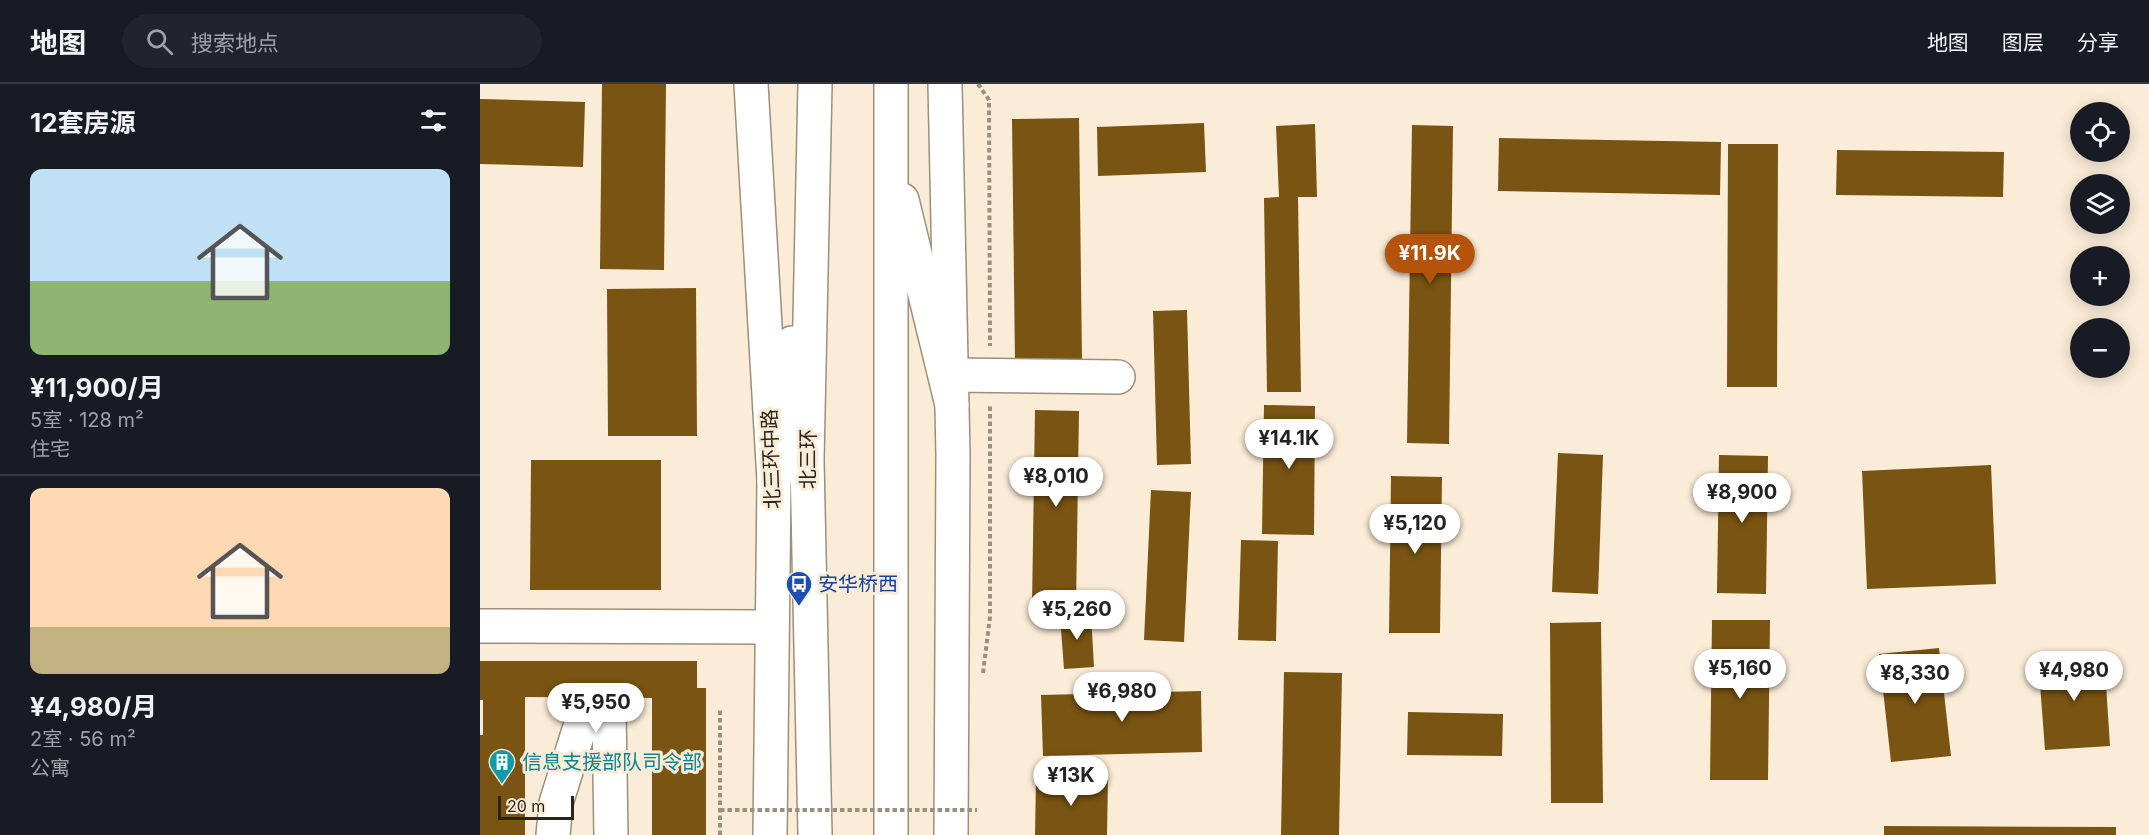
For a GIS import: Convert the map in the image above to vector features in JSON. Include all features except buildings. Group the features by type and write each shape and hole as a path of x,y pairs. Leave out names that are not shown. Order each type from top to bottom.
{"main road":[{"name":"北三环中路","path":"751,84 774,481 770,835"},
{"name":"北三环","path":"815,84 815,171 807,460 815,835"},
{"path":"891,84 891,835"},
{"path":"945,84 951,390 951,835"},
{"path":"890,147 951,390"},
{"path":"774,481 815,171"},
{"path":"951,390 1118,377"},
{"path":"480,626 772,627"},
{"path":"553,835 556,803 585,711 609,711 611,835"}],"path":[{"path":"720,710 720,835"},
{"path":"720,810 977,810"}],"place":[{"name":"安华桥西","path":"799,607"},
{"name":"信息支援部队司令部","path":"502,785"}]}
